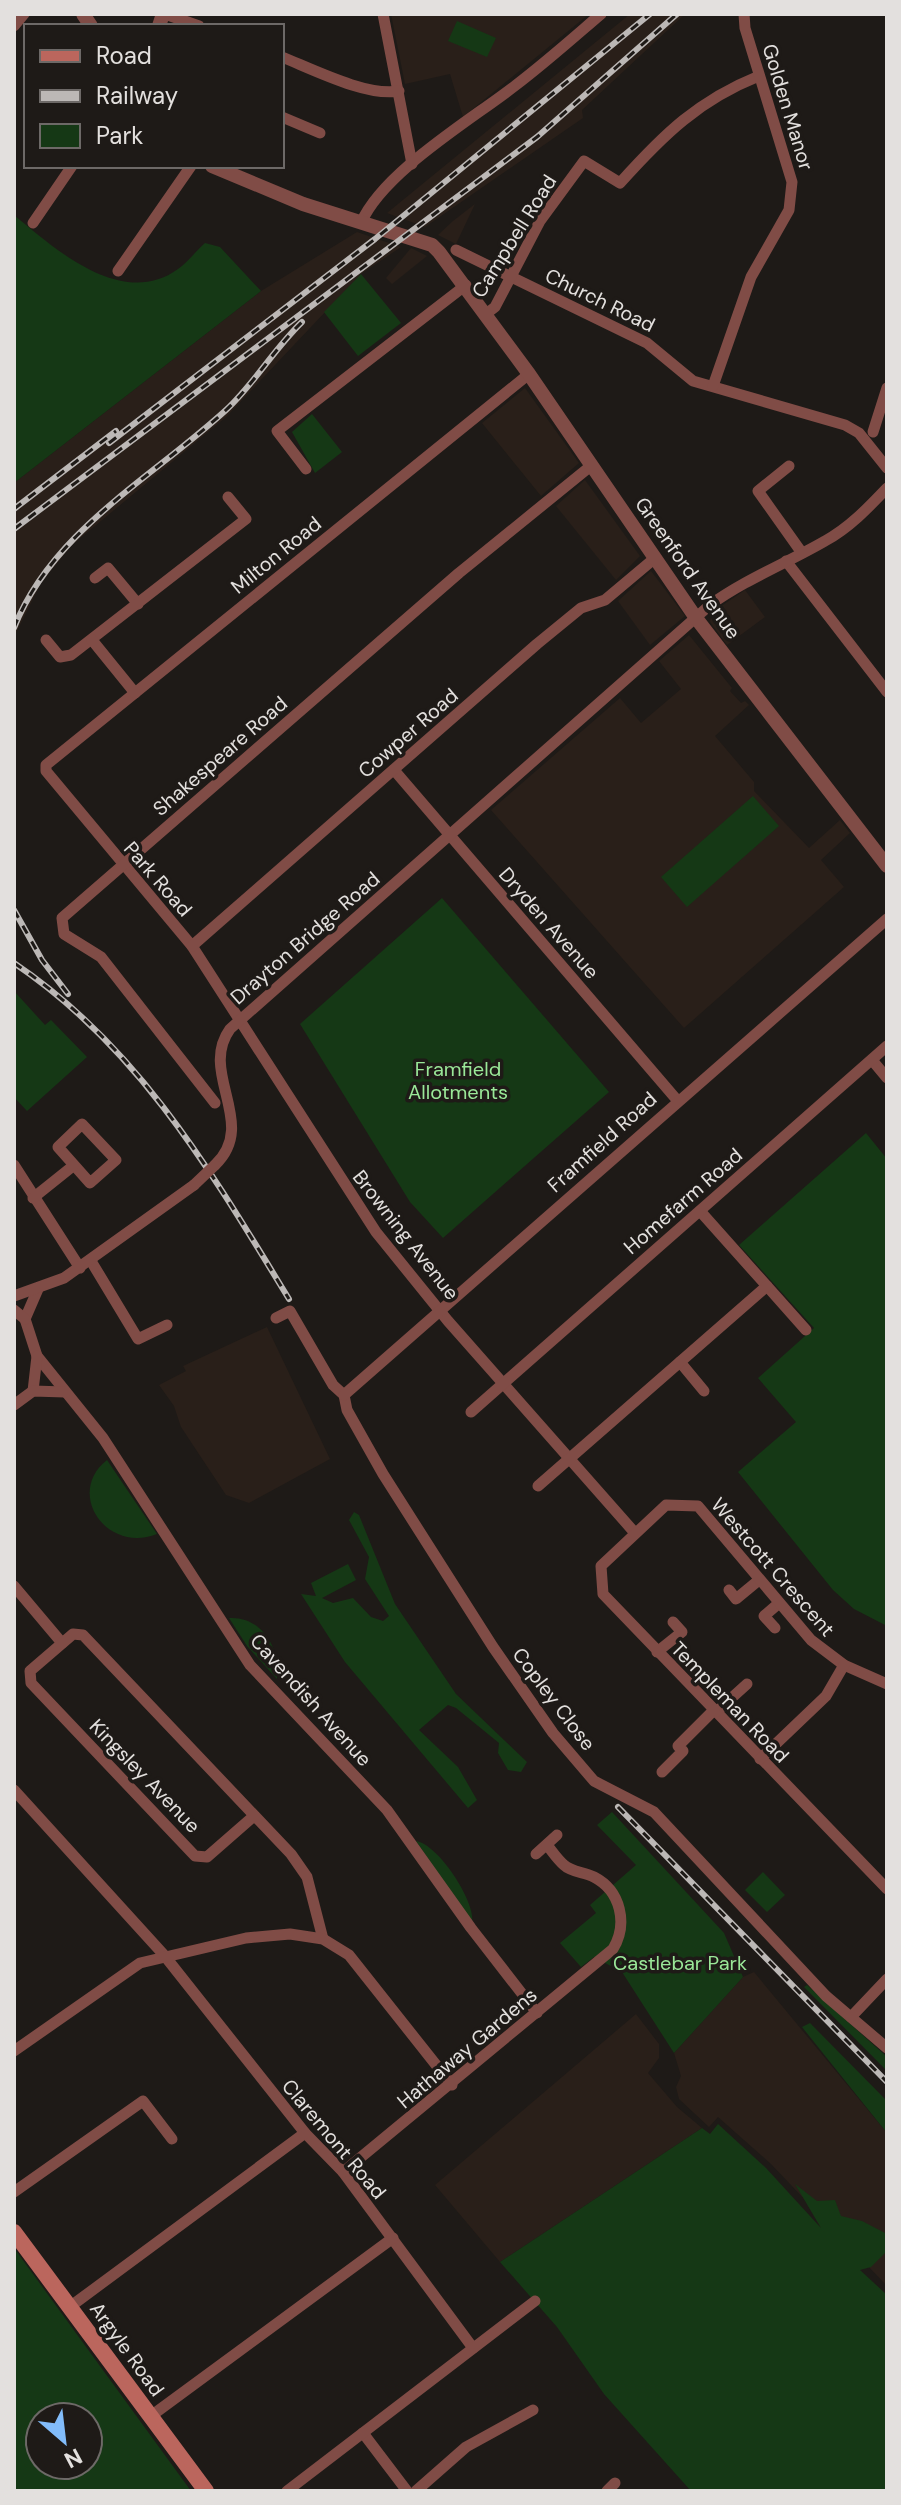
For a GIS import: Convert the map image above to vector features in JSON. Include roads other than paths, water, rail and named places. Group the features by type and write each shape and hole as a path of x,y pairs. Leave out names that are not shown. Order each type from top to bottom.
{"main road":[{"name":"Argyle Road","path":"14,2232 206,2491"}],"street":[{"path":"14,26 24,14"},
{"path":"164,14 193,24"},
{"path":"383,14 393,92 412,164"},
{"path":"361,223 382,189 518,84 601,14"},
{"name":"Golden Manor","path":"713,386 751,277 792,200 792,182 759,76 744,14"},
{"path":"284,58 343,81 393,92"},
{"name":"Campbell Road","path":"486,314 495,307 540,221 584,161 620,183 691,112 721,91 759,76"},
{"path":"284,118 320,133"},
{"path":"33,223 71,168"},
{"path":"118,271 190,168"},
{"path":"217,168 269,191 432,245 466,285 277,431 306,469"},
{"name":"Church Road","path":"456,250 647,343 684,377 789,406 859,433 873,432 887,437"},
{"name":"Greenford Avenue","path":"466,285 696,618 887,866"},
{"name":"Milton Road","path":"46,765 529,374"},
{"path":"873,432 887,388"},
{"path":"859,433 887,468"},
{"name":"Shakespeare Road","path":"215,1103 101,957 69,938 62,930 65,914 592,465"},
{"path":"789,466 758,491 802,553"},
{"name":"Drayton Bridge Road","path":"14,1296 38,1289 91,1261 194,1185 215,1165 227,1148 233,1121 219,1053 227,1033 239,1020 696,618 732,589 802,553 853,522 887,488"},
{"path":"46,640 60,657 71,655 138,604 246,519 228,497"},
{"name":"Cowper Road","path":"192,946 548,635 581,608 605,600 655,558"},
{"path":"786,561 887,692"},
{"path":"95,578 108,568 138,604"},
{"path":"92,640 135,693"},
{"name":"Park Road","path":"46,765 49,777 192,946 239,1020"},
{"name":"Dryden Avenue","path":"394,770 677,1100"},
{"name":"Framfield Road","path":"344,1395 887,919"},
{"name":"Browning Avenue","path":"239,1020 353,1201 503,1384 635,1533"},
{"name":"Homefarm Road","path":"503,1384 887,1046"},
{"path":"872,1060 887,1078"},
{"path":"82,1124 116,1160 90,1183 73,1166 58,1147 82,1124"},
{"path":"14,1165 18,1181 80,1268"},
{"path":"33,1198 73,1166"},
{"path":"700,1211 806,1330"},
{"path":"91,1261 138,1339 167,1325"},
{"path":"538,1486 767,1286"},
{"path":"14,1310 25,1319 38,1289"},
{"name":"Copley Close","path":"276,1318 290,1311 333,1385 344,1395 347,1410 383,1474 493,1647 553,1733 594,1781 654,1812 826,1996 887,2048"},
{"name":"Cavendish Avenue","path":"25,1319 37,1356 103,1438 250,1665 387,1810 471,1928 537,2013"},
{"path":"33,1391 37,1356"},
{"path":"680,1362 704,1391"},
{"path":"471,1412 503,1384"},
{"path":"14,1405 33,1391 65,1392"},
{"name":"Westcott Crescent","path":"635,1533 671,1502 698,1506 811,1640 844,1665 887,1684"},
{"name":"Templeman Road","path":"635,1533 603,1561 600,1589 887,1889"},
{"path":"729,1590 736,1599 759,1580"},
{"path":"14,1586 62,1643 73,1634 83,1635 291,1854 307,1877 323,1939"},
{"path":"775,1628 764,1616 778,1604"},
{"path":"657,1652 682,1632 673,1622"},
{"name":"Kingsley Avenue","path":"62,1643 30,1671 31,1683 195,1856 207,1857 254,1816"},
{"path":"760,1759 826,1696 844,1665"},
{"path":"662,1772 683,1751 678,1746 747,1684"},
{"name":"Claremont Road","path":"14,1790 164,1955 305,2133 343,2172 473,2348"},
{"path":"536,1854 557,1835"},
{"name":"Hathaway Gardens","path":"343,2172 613,1949 621,1936 622,1921 620,1909 608,1888 589,1874 566,1867 547,1845"},
{"path":"14,2051 140,1963 246,1938 290,1934 323,1939 349,1955 452,2085"},
{"path":"851,2017 887,1979"},
{"path":"14,2192 143,2101 172,2139"},
{"path":"71,2306 305,2133"},
{"path":"151,2416 393,2238"},
{"path":"287,2491 535,2301"},
{"path":"416,2491 466,2447 533,2410"},
{"path":"363,2433 407,2491"}],"railway":[{"path":"109,443 375,239 650,14"},
{"path":"14,529 537,137 677,14"},
{"path":"14,628 31,594 78,534 226,410 302,322"},
{"path":"14,509 116,431"},
{"path":"14,910 42,960 68,994"},
{"path":"14,963 59,996 136,1073 201,1159 289,1299"},
{"path":"618,1807 887,2082"}],"park label":[{"name":"Framfield Allotments","path":"458,1080"},
{"name":"Castlebar Park","path":"680,1963"}]}
